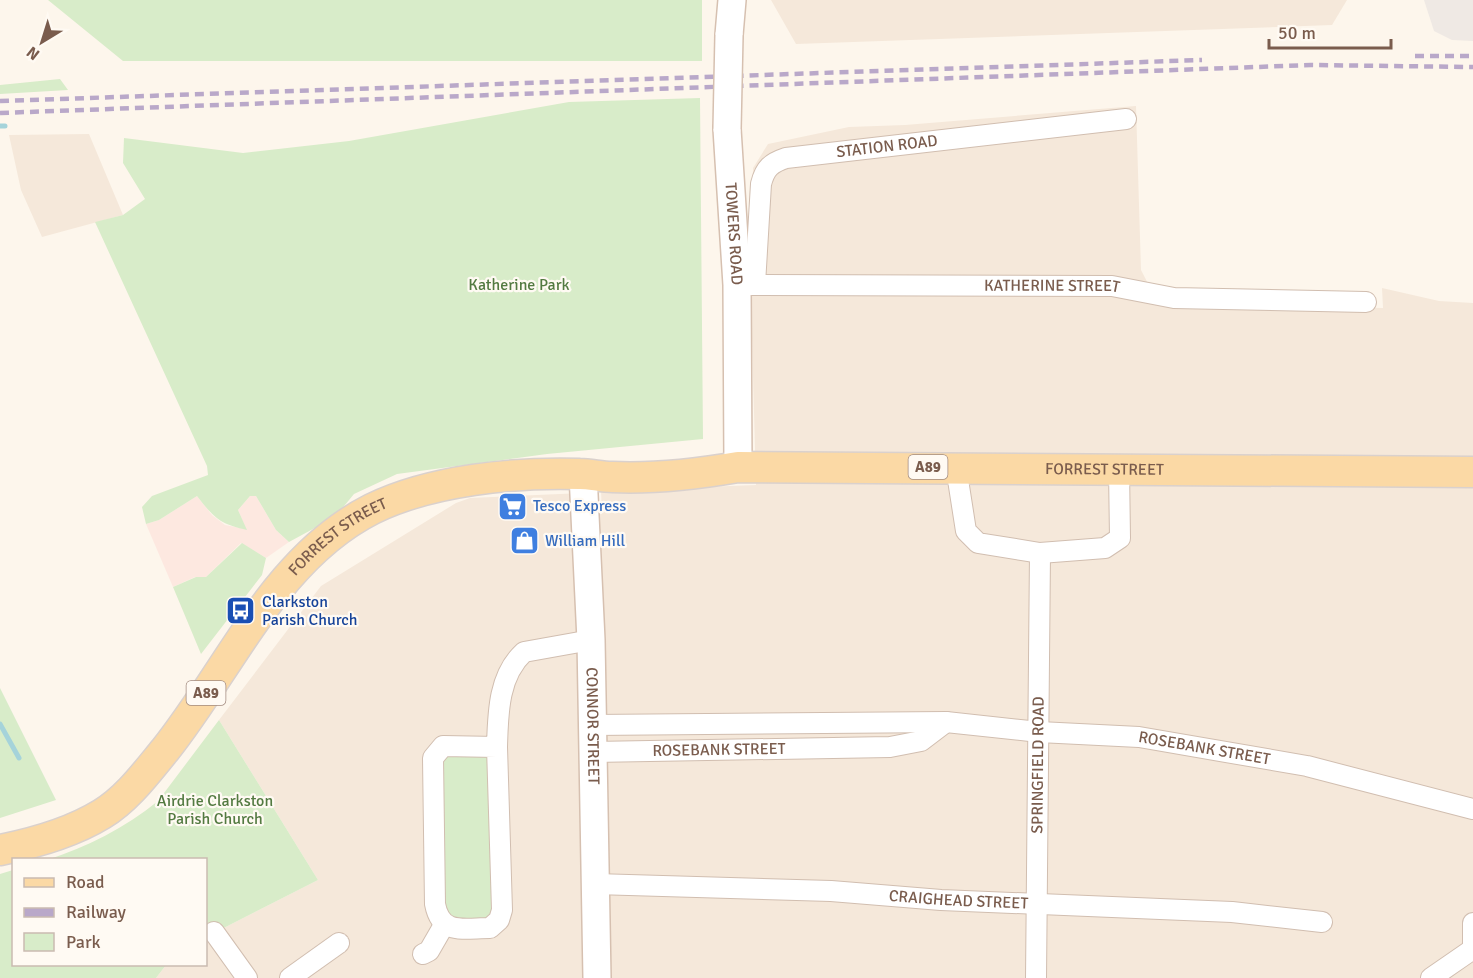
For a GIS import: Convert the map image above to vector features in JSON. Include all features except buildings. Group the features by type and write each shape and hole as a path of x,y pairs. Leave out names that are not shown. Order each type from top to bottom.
{"main road":[{"name":"TOWERS ROAD","path":"732,0 727,129 746,284 738,467"},
{"name":"FORREST STREET","path":"0,850 61,834 103,814 137,784 188,720 262,611 323,541 372,509 419,491 529,474 583,474 610,463 684,458 738,467 1473,472"},
{"name":"CONNOR STREET","path":"583,474 591,640 597,978"}],"street":[{"name":"STATION ROAD","path":"746,284 761,184 764,172 773,163 786,158 1126,119"},
{"name":"KATHERINE STREET","path":"746,284 1112,286 1174,297 1366,302"},
{"path":"956,467 966,531 978,543 1040,553 1105,548 1120,538 1119,469"},
{"name":"SPRINGFIELD ROAD","path":"1036,978 1039,904 1040,553"},
{"path":"497,747 443,747 432,758 435,904 437,917 444,925 455,928 490,928 499,920 502,910 498,710 505,683 516,659 524,652 591,640"},
{"name":"ROSEBANK STREET","path":"593,752 890,747 921,741 946,722"},
{"name":"ROSEBANK STREET","path":"592,725 946,722 1039,732 1139,737 1307,766 1465,806"},
{"name":"CRAIGHEAD STREET","path":"595,884 831,891 897,897 1232,912 1322,922"},
{"path":"1431,978 1473,949 1473,923"},
{"path":"423,954 429,951 444,925"},
{"path":"214,932 248,978"},
{"path":"290,978 339,943"}],"shaded area":[{"path":"771,0 1347,0 1332,25 796,44"},
{"path":"1424,0 1473,0 1473,41 1452,40 1434,31"},
{"path":"1136,106 1141,270 1158,303 1383,308 1382,288 1439,301 1473,303 1473,978 156,978 165,966 207,966 207,936 318,880 219,720 321,586 456,503 470,498 583,493 585,515 602,514 601,491 756,485 751,302 753,168 768,144 849,127 905,125"},
{"path":"89,134 123,215 42,237 21,190 9,135"},
{"path":"197,496 212,515 225,525 246,529 238,510 250,496 256,496 276,530 289,542 266,558 241,543 206,577 195,577 173,587 146,524 159,520"}],"green space":[{"path":"48,0 702,0 702,61 123,61"},
{"path":"60,79 68,90 0,94 0,85"},
{"name":"Katherine Park","path":"700,98 703,439 547,454 397,474 354,494 335,517 289,542 276,530 256,496 250,496 238,510 247,530 218,519 197,496 159,520 146,524 142,507 152,496 208,475 207,466 95,222 123,215 145,199 123,163 124,138 243,153 349,141 569,102"},
{"path":"242,543 266,558 262,575 201,654 173,587 196,577 206,577"},
{"path":"0,688 56,800 0,818"},
{"name":"Airdrie Clarkston Parish Church","path":"219,720 318,880 207,936 207,858 52,858 105,836 158,801"},
{"path":"492,751 495,918 473,925 441,915 439,754"},
{"path":"12,870 12,966 165,966 156,978 0,978 0,874"}],"waterway":[{"path":"0,126 5,126"},
{"path":"0,724 19,758"}],"railway":[{"path":"1415,56 1473,56"},
{"path":"0,101 1202,60"},
{"path":"0,113 1311,65 1473,67"}],"place":[{"name":"Tesco Express","path":"512,506"},
{"name":"William Hill","path":"524,541"},
{"name":"Clarkston Parish Church","path":"241,611"}]}
